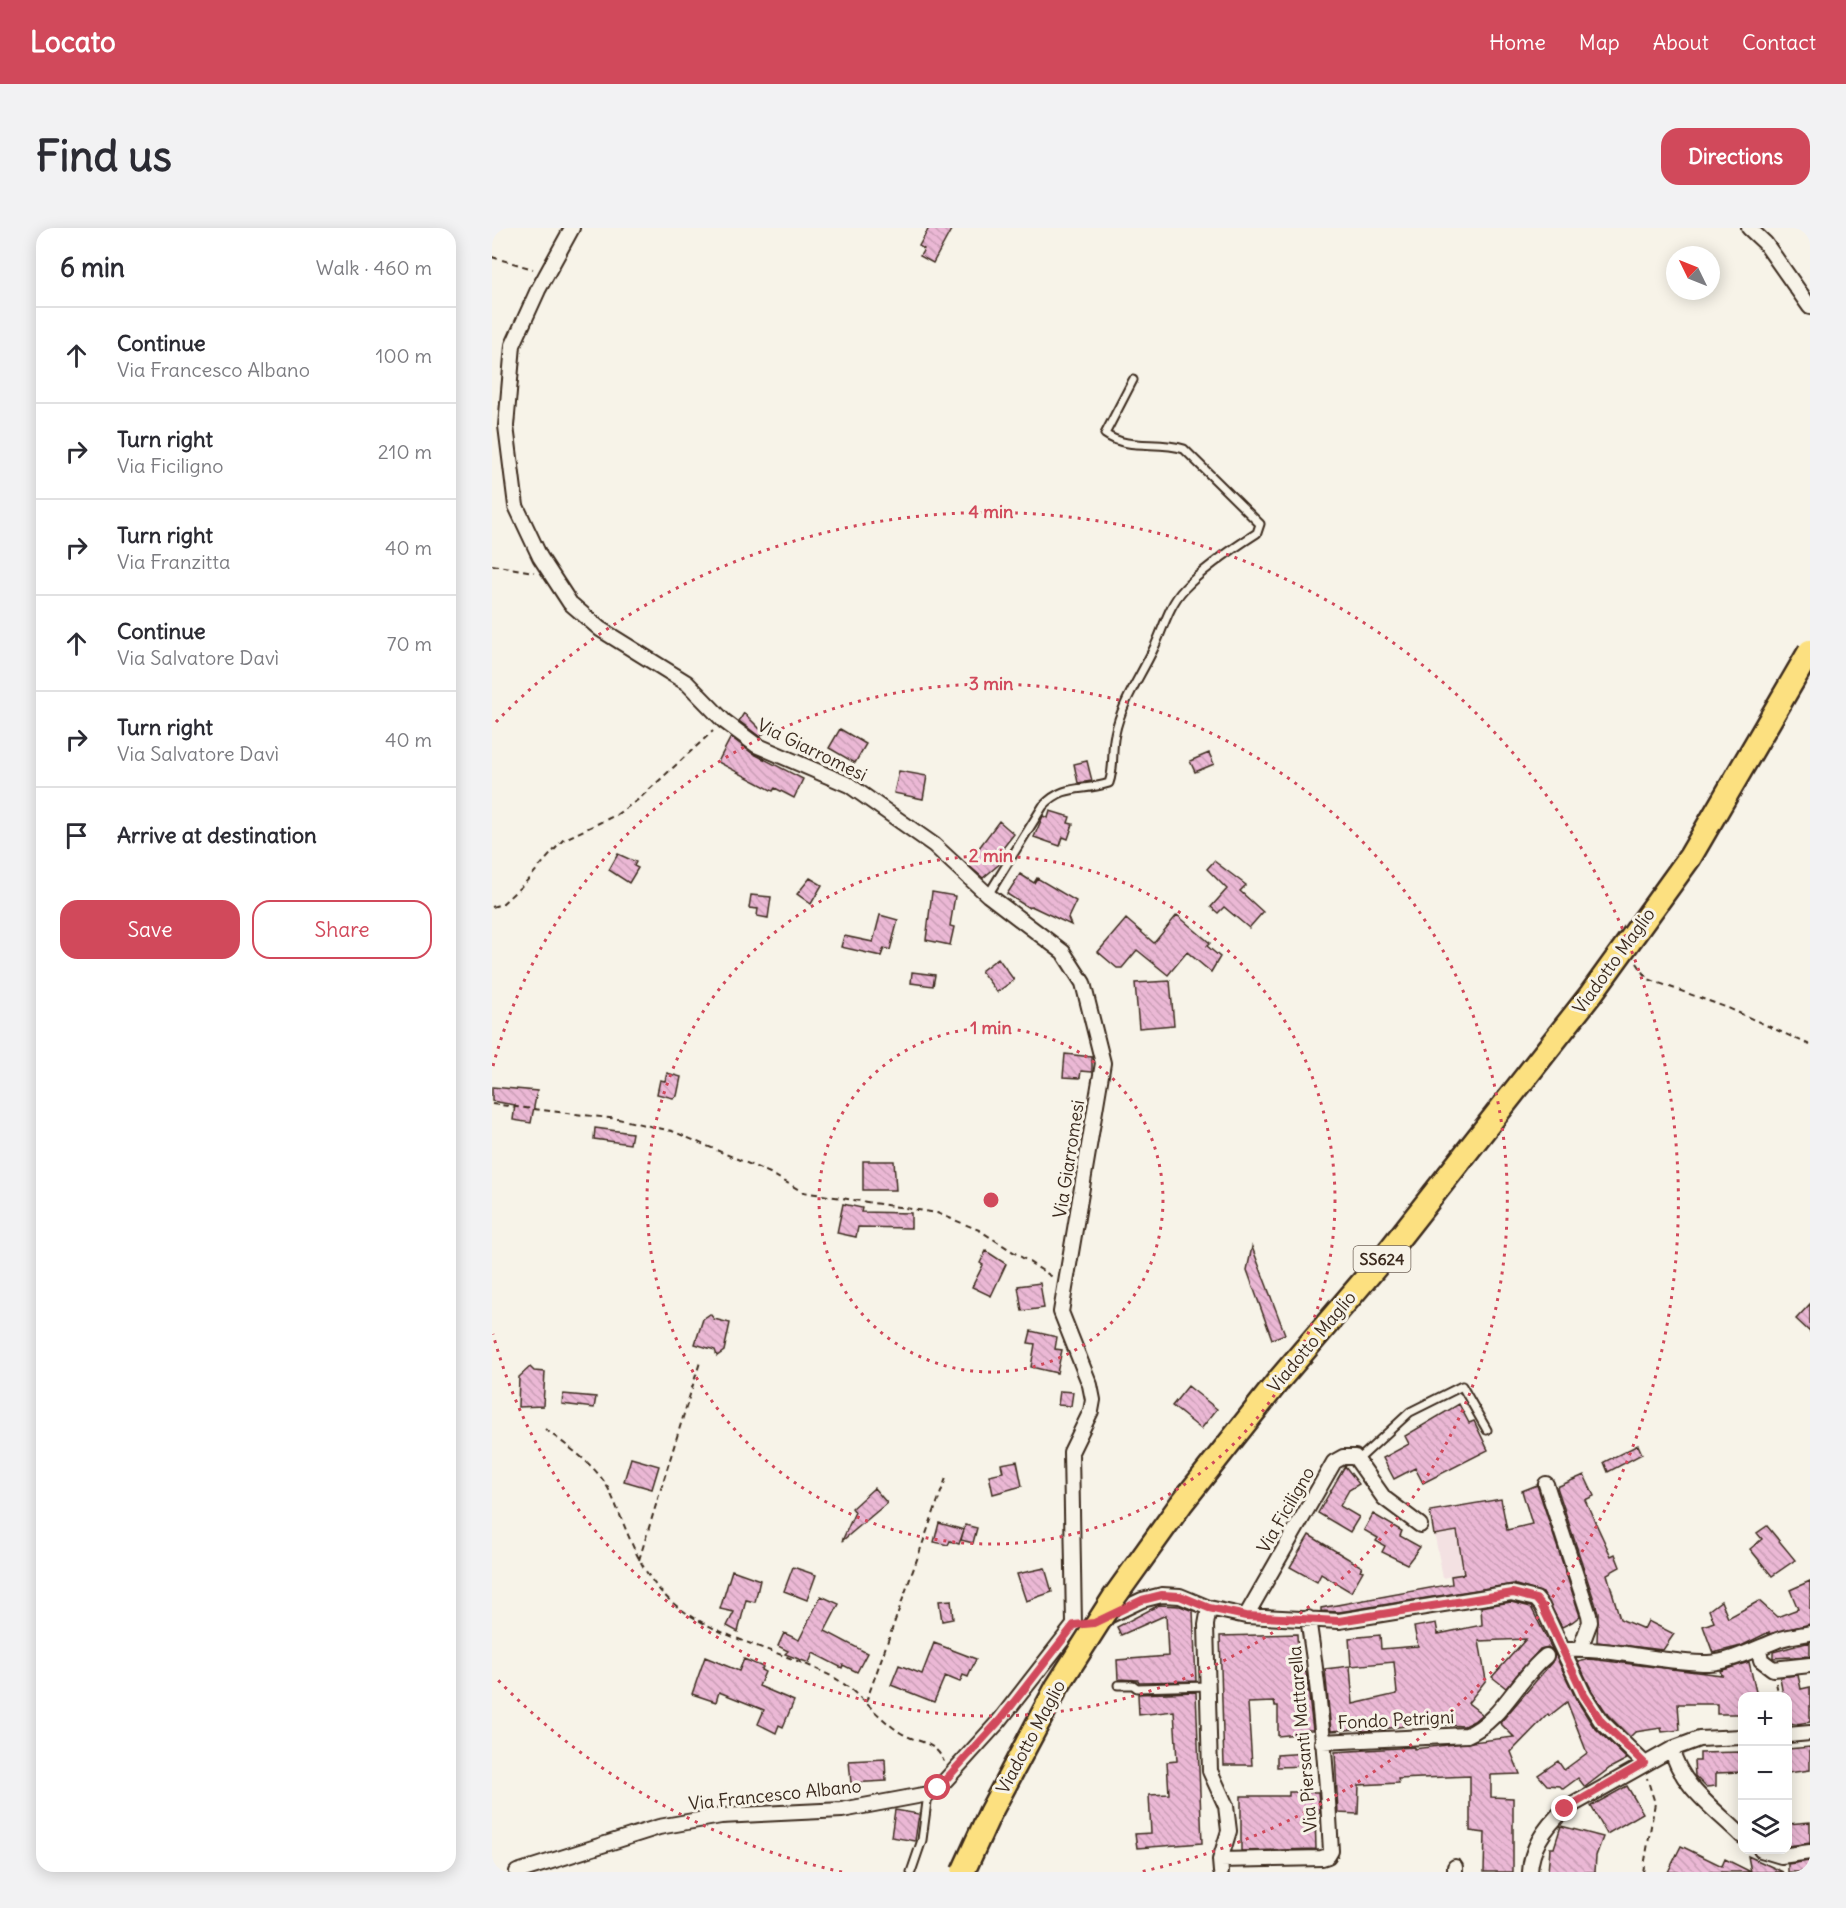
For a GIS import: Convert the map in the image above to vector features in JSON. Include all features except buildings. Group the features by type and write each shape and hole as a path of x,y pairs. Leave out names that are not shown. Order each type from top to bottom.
{"main road":[{"name":"Viadotto Maglio","path":"963,1872 990,1813 1057,1687 1115,1596 1181,1504 1385,1256 1591,994 1690,857 1810,651"}],"street":[{"name":"Via Giarromesi","path":"572,228 546,275 513,345 506,426 516,506 551,575 570,603 600,629 687,683 724,721 756,745 849,785 934,845 988,895 1063,952 1083,983 1103,1063 1061,1312 1090,1385 1093,1400 1091,1411 1071,1452 1074,1625"},
{"path":"1749,228 1765,243 1810,307"},
{"name":"Via Ficiligno","path":"1246,1616 1334,1462 1349,1455 1358,1460"},
{"path":"1358,1460 1384,1498 1420,1525"},
{"path":"1546,1484 1589,1615 1590,1622 1580,1649"},
{"path":"1074,1625 1094,1623 1142,1600 1162,1595 1180,1596 1209,1608 1246,1616 1339,1621 1511,1593 1536,1599 1542,1606 1557,1650 1584,1695 1601,1721 1642,1764"},
{"path":"1209,1608 1206,1625 1210,1771 1226,1806 1229,1831 1221,1866"},
{"name":"Via Piersanti Mattarella","path":"1221,1866 1328,1856 1331,1851 1327,1776 1317,1672 1308,1618"},
{"name":"Via Francesco Albano","path":"517,1872 585,1849 670,1825 720,1816 842,1810 927,1794 950,1776 1000,1720 1074,1625"},
{"path":"1557,1650 1580,1649 1665,1660 1710,1663 1759,1649 1780,1639 1810,1633"},
{"path":"1759,1649 1761,1660 1773,1669 1810,1665"},
{"name":"Fondo Petrigni","path":"1322,1742 1467,1735 1486,1725 1535,1665 1557,1650"},
{"path":"1792,1735 1810,1733"},
{"path":"1530,1872 1533,1854 1550,1822 1565,1809 1672,1749 1698,1739 1738,1737"},
{"path":"1672,1749 1683,1778 1738,1831"},
{"path":"1772,1854 1781,1857 1810,1852"}],"lane":[{"path":"988,895 1042,806 1065,789 1097,787 1109,783 1113,772 1115,734 1126,701 1154,648 1171,609 1183,590 1257,533 1260,524 1184,449 1174,445 1121,442 1105,434 1133,380"},
{"path":"1358,1460 1410,1412 1462,1386 1487,1430"},
{"path":"1118,1685 1133,1685 1137,1688 1208,1686"},
{"path":"911,1872 922,1840 927,1794"}],"path":[{"path":"492,257 546,275"},
{"path":"492,565 551,575"},
{"path":"492,907 502,904 518,889 563,840 616,815 639,799 724,721"},
{"path":"1634,958 1648,979 1728,1008 1810,1046"},
{"path":"492,1104 618,1119 672,1131 770,1173 803,1192 937,1213 979,1230 1066,1286"},
{"path":"639,1560 700,1362"},
{"path":"545,1429 599,1475 610,1491 639,1560 657,1587 682,1609 716,1630 825,1673 866,1702 900,1732 936,1747 950,1776"},
{"path":"866,1702 946,1478"},
{"path":"1642,1764 1655,1803 1643,1872"}],"shaded area":[{"path":"1501,1498 1505,1520 1508,1584 1454,1594 1451,1576 1443,1578 1430,1511"}],"route":[{"path":"938,1788 1000,1720 1074,1625 1094,1623 1142,1600 1162,1595 1180,1596 1209,1608 1246,1616 1339,1621 1513,1593 1536,1599 1542,1606 1584,1695 1601,1721 1644,1763 1565,1809"}]}
